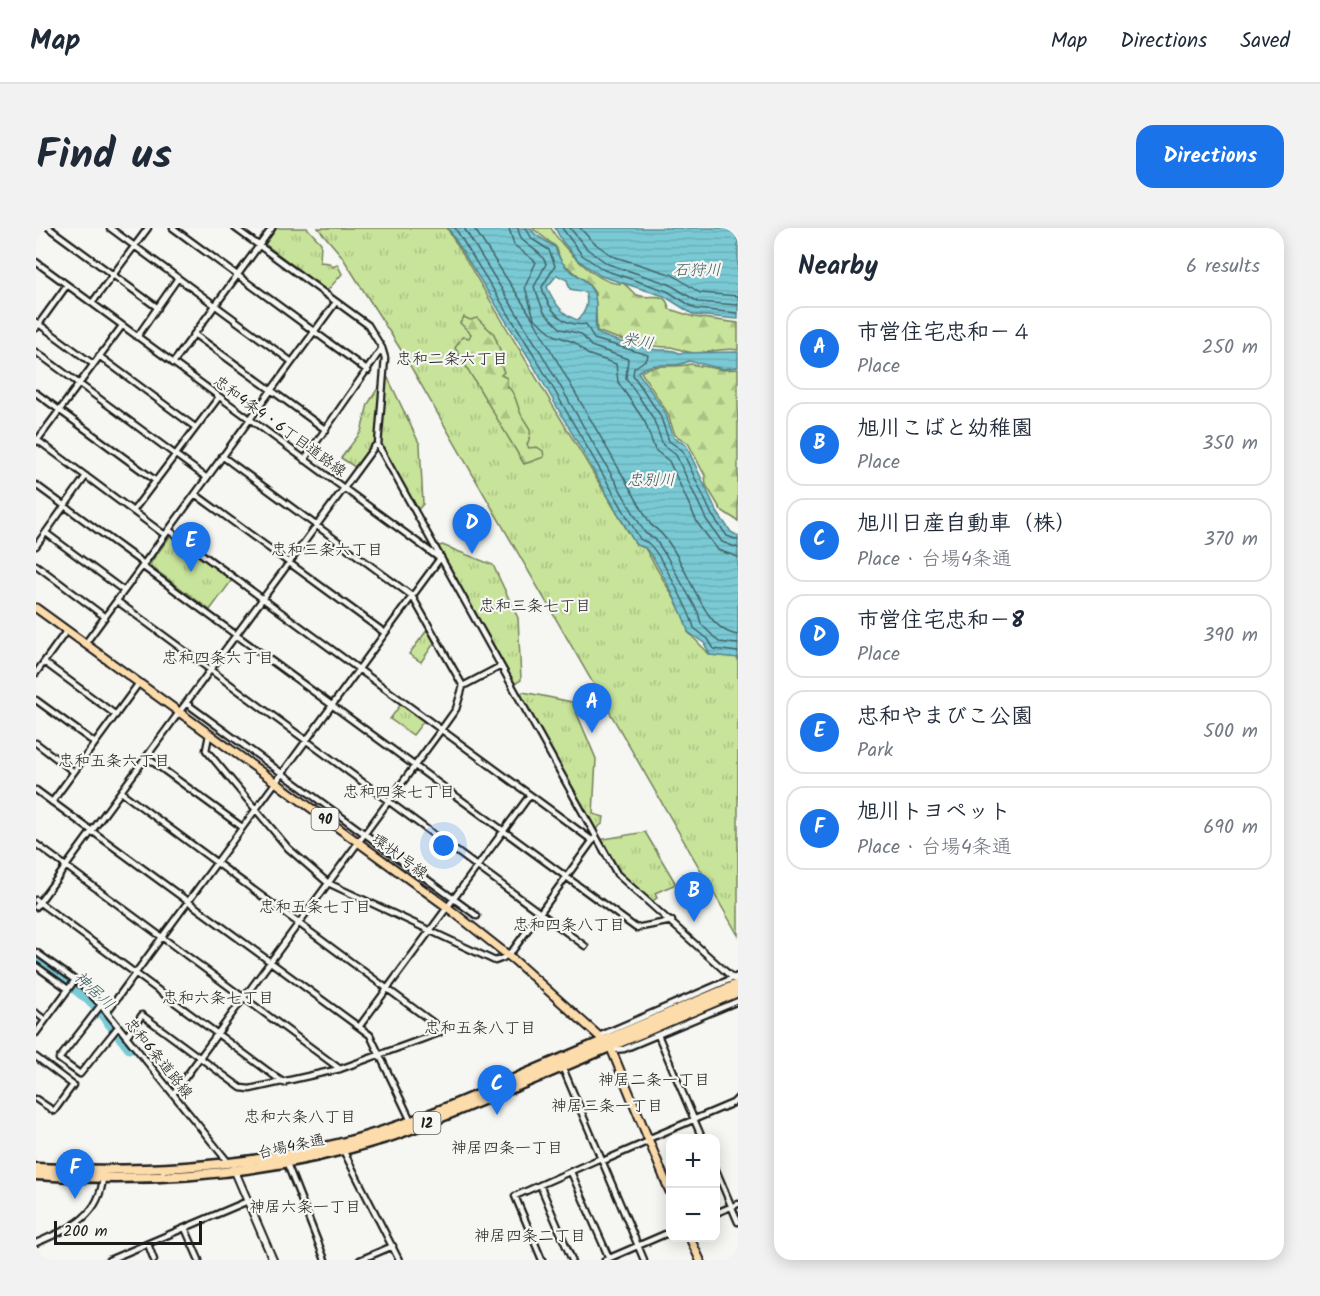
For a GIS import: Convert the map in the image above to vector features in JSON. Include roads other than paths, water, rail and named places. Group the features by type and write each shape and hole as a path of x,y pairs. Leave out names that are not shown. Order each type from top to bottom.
{"highway":[{"name":"台場4条通","path":"36,1175 103,1175 233,1168 341,1146 413,1125 561,1063 736,980"},
{"name":"台場4条通","path":"606,1043 738,992"},
{"name":"台場4条通","path":"36,1168 103,1175"}],"main road":[{"name":"環状1号線","path":"36,608 447,907 508,955 606,1043 668,1188"},
{"path":"692,1242 700,1260"}],"street":[{"path":"49,228 158,308"},
{"path":"110,228 292,362"},
{"path":"92,303 148,228"},
{"path":"173,228 368,371"},
{"path":"235,228 368,325 382,348 384,378 378,445 617,874 736,980"},
{"path":"173,363 272,228"},
{"name":"忠和4条4・6丁目道路線","path":"36,262 344,488 37,903"},
{"path":"137,337 178,278"},
{"path":"67,285 37,324 93,364"},
{"path":"85,644 336,302"},
{"path":"122,326 37,440 133,511 167,532 262,599 593,842"},
{"path":"194,334 326,430"},
{"path":"304,460 382,348"},
{"path":"36,352 207,478"},
{"path":"99,356 195,427"},
{"path":"36,393 156,481"},
{"path":"133,511 219,397"},
{"path":"378,445 344,488 440,557"},
{"path":"222,456 412,596 464,686"},
{"path":"36,546 86,476"},
{"path":"36,485 636,928 672,921"},
{"path":"195,494 385,633"},
{"path":"46,532 124,591"},
{"path":"106,1012 440,557"},
{"path":"36,565 105,617"},
{"path":"117,601 585,946"},
{"path":"37,669 67,630"},
{"path":"44,662 116,715"},
{"path":"173,1094 456,709 464,686 501,666"},
{"path":"52,802 140,682"},
{"path":"36,700 95,743"},
{"path":"186,703 477,916"},
{"path":"209,735 206,750 288,848 328,883 495,961 508,955 596,836"},
{"path":"36,743 75,772"},
{"path":"146,757 242,827"},
{"path":"36,790 370,1035 413,1125"},
{"path":"121,792 439,1027 440,1033 340,1069 284,1083 242,1088 142,1015 126,1037"},
{"path":"358,1027 530,795"},
{"path":"36,844 340,1069"},
{"path":"37,903 284,1083"},
{"name":"忠和6条道路線","path":"36,952 71,985 106,1012 116,1029 126,1037 233,1168"},
{"path":"36,966 71,985 36,1033"},
{"path":"606,1043 624,1049 738,1001"},
{"path":"98,1007 59,1059 81,1074 116,1029"},
{"path":"36,1013 45,1020"},
{"path":"658,1035 700,1134"},
{"path":"36,1057 73,1085 54,1112 36,1098"},
{"path":"561,1063 644,1260"},
{"path":"542,1260 515,1196 649,1140 733,1103 738,1098"},
{"path":"341,1146 399,1260"},
{"path":"286,1159 325,1260"},
{"path":"233,1168 273,1260"},
{"path":"572,1172 607,1259 666,1234"},
{"path":"36,1244 84,1220 102,1186 103,1175"},
{"path":"720,1180 738,1222"},
{"path":"540,1185 572,1260"},
{"path":"110,1260 248,1201"},
{"path":"720,1211 738,1203"},
{"path":"185,1228 197,1259"},
{"path":"148,1244 154,1260"},
{"path":"362,1260 393,1246"}],"water":[{"name":"忠別川","path":"448,228 530,228 536,235 555,247 563,264 589,285 596,302 597,333 603,336 638,346 679,353 738,352 738,367 723,369 689,361 677,365 652,366 638,372 665,412 674,438 686,445 717,512 731,532 738,536 738,658 710,655 704,643 688,632 656,563 645,548 636,545 529,358","holes":["557,275 567,280 570,289 585,292 586,307 578,320 559,307 547,287"]},
{"name":"石狩川","path":"555,228 738,228 738,319 694,315 664,296 601,276 578,260 562,241"}],"waterway":[{"name":"神居川","path":"36,959 93,1004 129,1049"}],"place":[{"name":"市営住宅忠和－8","path":"472,554"},
{"name":"忠和やまびこ公園","path":"191,572"},
{"name":"市営住宅忠和－４","path":"592,733"},
{"name":"旭川こばと幼稚園","path":"694,922"},
{"name":"旭川日産自動車（株）","path":"497,1115"},
{"name":"旭川トヨペット","path":"75,1199"}],"district":[{"name":"忠和二条六丁目","path":"452,358"},
{"name":"忠和三条六丁目","path":"327,549"},
{"name":"忠和三条七丁目","path":"535,605"},
{"name":"忠和四条六丁目","path":"218,657"},
{"name":"忠和五条六丁目","path":"114,760"},
{"name":"忠和四条七丁目","path":"399,791"},
{"name":"忠和五条七丁目","path":"315,906"},
{"name":"忠和四条八丁目","path":"569,924"},
{"name":"忠和六条七丁目","path":"218,997"},
{"name":"忠和五条八丁目","path":"480,1027"},
{"name":"神居二条一丁目","path":"654,1079"},
{"name":"神居三条一丁目","path":"607,1105"},
{"name":"忠和六条八丁目","path":"300,1116"},
{"name":"神居四条一丁目","path":"507,1147"},
{"name":"神居六条一丁目","path":"305,1206"},
{"name":"神居四条二丁目","path":"530,1235"}],"water label":[{"name":"栄川","path":"638,340"}]}
